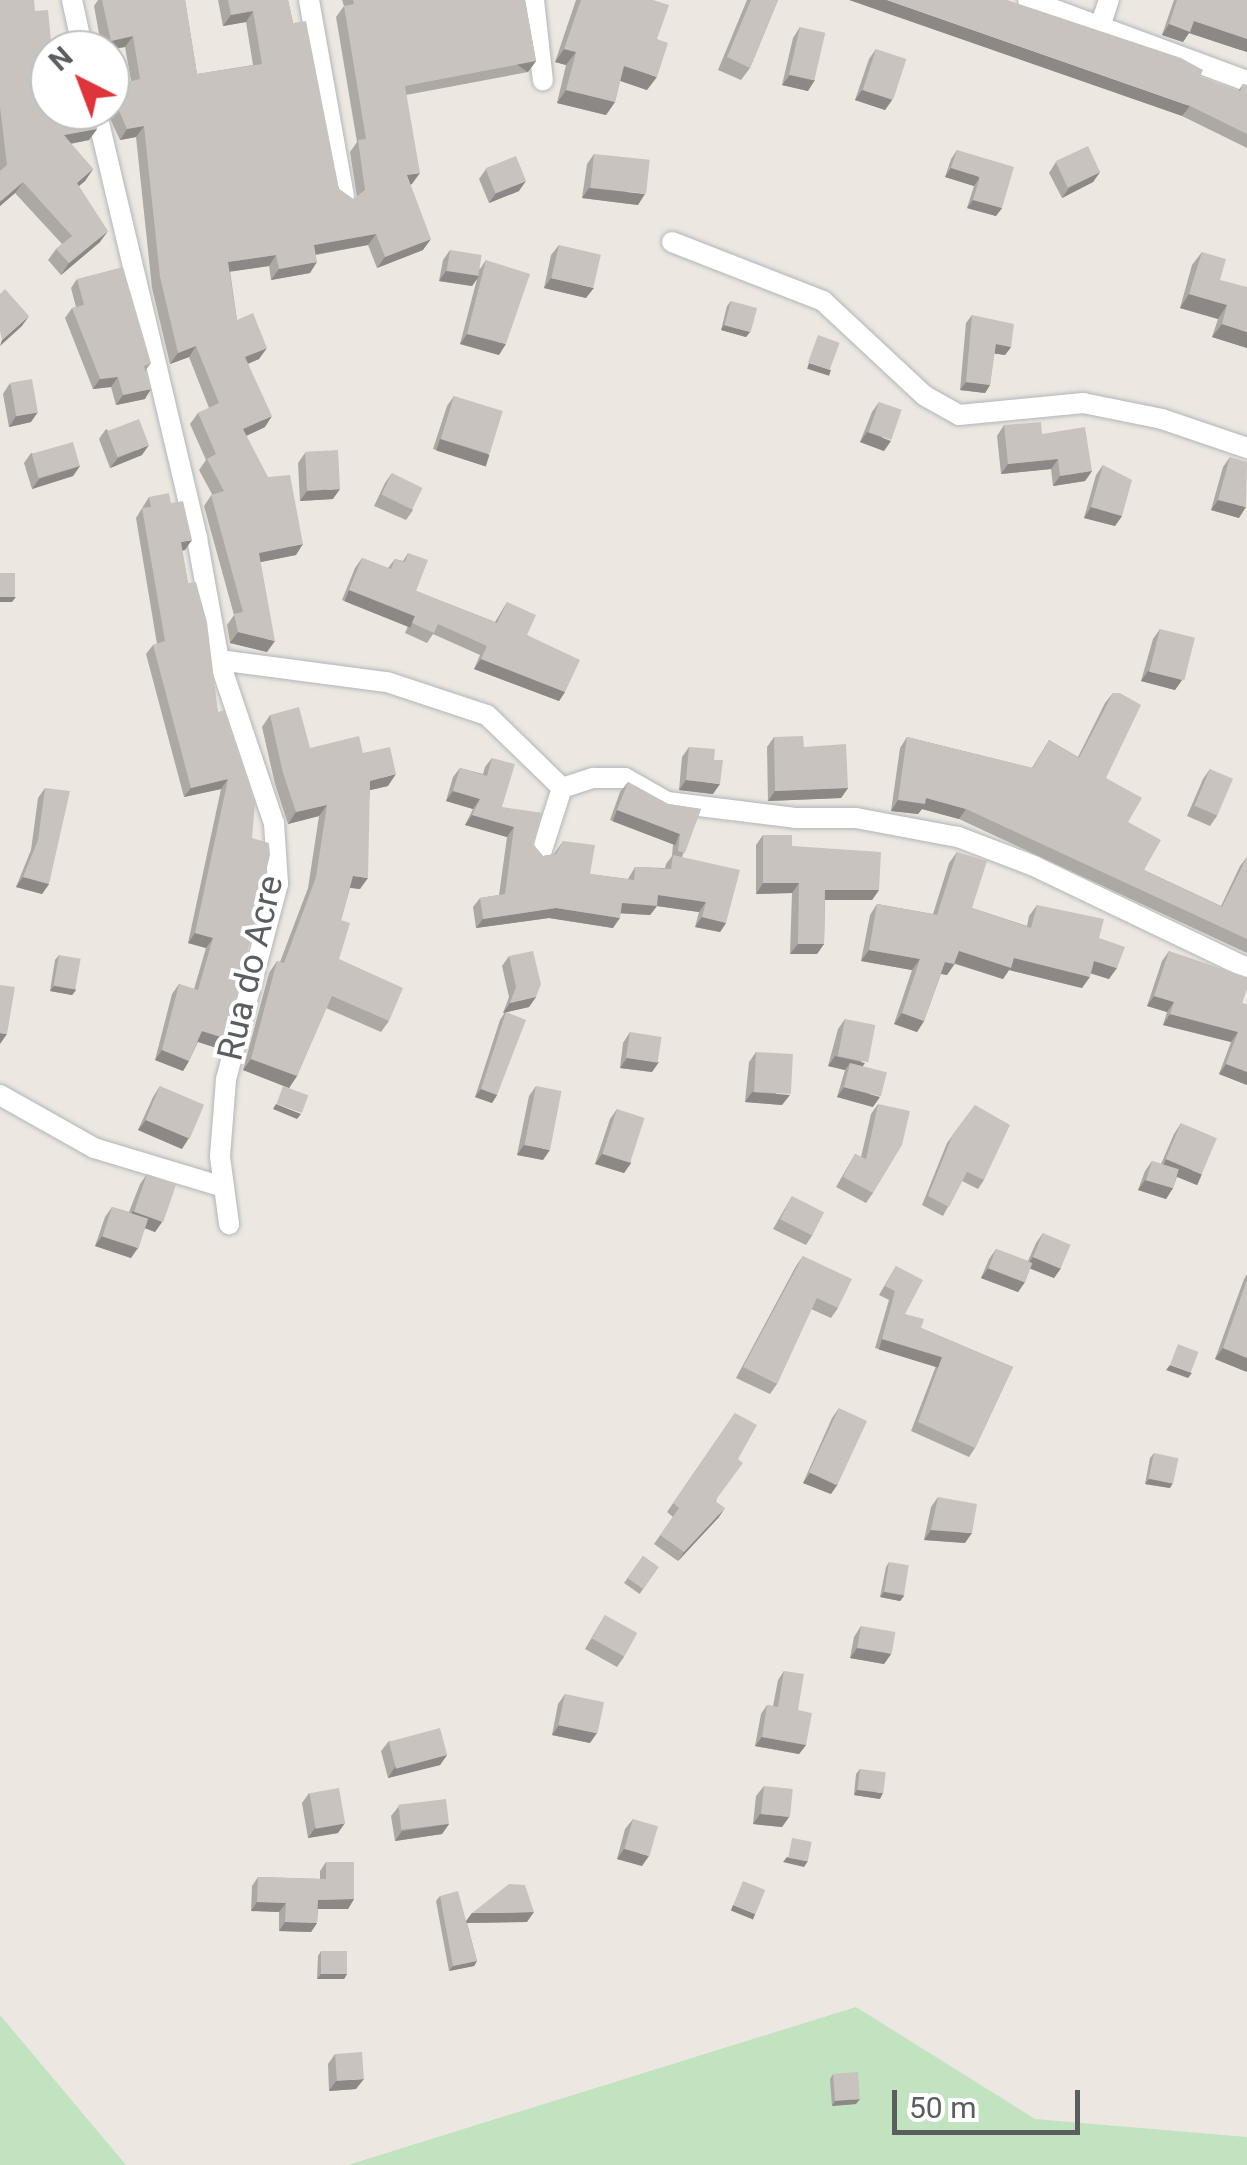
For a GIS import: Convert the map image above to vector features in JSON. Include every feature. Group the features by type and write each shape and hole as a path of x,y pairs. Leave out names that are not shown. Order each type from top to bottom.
{"street":[{"path":"72,0 79,30"},
{"path":"309,0 344,197"},
{"path":"534,0 543,81"},
{"path":"1028,0 1247,80"},
{"path":"1100,24 1109,0"},
{"name":"Rua do Acre","path":"101,130 197,538 219,660 262,773 274,823 278,884 230,1056 220,1134 229,1224"},
{"path":"672,242 823,301 925,396 958,415 1083,403 1162,419 1247,448"},
{"path":"219,660 387,682 486,715 562,788"},
{"path":"562,788 594,778 625,778 667,802 795,818 856,818 958,837 1034,866 1247,968"},
{"path":"540,853 562,788"},
{"path":"0,1095 94,1148 223,1187"}],"green space":[{"path":"856,2007 1035,2119 1247,2137 1247,2165 348,2165"},
{"path":"0,2015 126,2165 0,2165"}],"building":[{"path":"0,0 34,0 35,11 48,10 50,30 30,30 30,130 92,130 64,135 93,169 77,183 108,231 69,263 56,249 72,236 23,182 0,200 0,171 7,165 0,107"},
{"path":"102,0 185,0 197,74 262,64 253,11 231,15 228,0 288,0 293,23 306,21 339,189 353,199 365,190 358,140 366,139 344,6 354,4 353,0 525,0 536,61 405,86 420,173 407,175 431,239 385,257 376,234 314,245 317,262 279,269 276,255 228,262 237,320 253,313 267,348 245,357 272,416 243,429 268,477 290,475 303,544 259,553 275,641 238,632 234,614 243,612 211,495 224,491 207,459 216,454 198,413 219,403 196,346 178,353 160,277 144,126 130,128 130,81 140,79 133,36 130,30 109,30"},
{"path":"581,0 653,0 669,5 657,39 668,43 657,77 624,66 615,102 566,90 576,52 564,49"},
{"path":"751,0 778,0 750,68 727,57"},
{"path":"887,0 1007,0 1181,58 1203,70 1200,77 1240,91 1243,84 1247,85 1247,134 1190,106"},
{"path":"1177,0 1247,0 1247,39 1194,21 1190,32 1169,24"},
{"path":"800,27 825,33 814,81 789,75"},
{"path":"876,49 906,59 893,100 863,90"},
{"path":"1088,146 1100,172 1068,187 1055,161"},
{"path":"957,150 1014,167 1002,208 973,200 980,177 951,168"},
{"path":"594,154 650,160 646,194 590,188"},
{"path":"516,156 526,181 496,193 485,168"},
{"path":"559,245 601,255 593,288 551,278"},
{"path":"450,250 482,255 478,276 447,271"},
{"path":"1202,252 1226,259 1220,280 1247,287 1247,332 1222,324 1227,305 1189,294"},
{"path":"486,260 530,274 506,344 467,334"},
{"path":"123,267 151,363 144,366 151,389 123,395 118,377 100,379 72,308 84,305 77,279"},
{"path":"5,289 29,316 2,340 0,294"},
{"path":"731,301 757,308 751,332 725,325"},
{"path":"972,315 1014,324 1011,347 996,344 990,385 966,382"},
{"path":"818,335 840,343 830,370 808,362"},
{"path":"32,379 38,412 16,416 10,383"},
{"path":"454,396 503,411 490,454 441,439"},
{"path":"879,402 902,410 891,440 869,432"},
{"path":"139,419 149,445 117,457 107,431"},
{"path":"1041,422 1042,434 1085,427 1092,471 1060,476 1058,459 1008,464 1004,425"},
{"path":"73,442 80,466 39,478 32,454"},
{"path":"338,450 340,489 307,491 305,452"},
{"path":"1230,457 1247,462 1246,507 1218,500"},
{"path":"1103,465 1132,480 1122,516 1091,507"},
{"path":"392,473 423,488 412,509 381,495"},
{"path":"169,493 171,503 183,501 192,540 181,542 188,583 196,582 207,622 218,712 225,710 255,803 252,838 269,843 270,855 227,1039 202,1031 189,1061 162,1050 179,984 198,990 213,938 195,933 228,779 191,788 153,645 165,641 142,508 151,507 149,497"},
{"path":"408,553 428,560 416,591 497,623 507,602 536,615 527,635 580,660 565,692 481,659 487,646 438,624 434,633 412,623 415,616 349,590 362,558 391,569 395,559 405,562"},
{"path":"0,573 15,573 15,597 0,597"},
{"path":"1160,629 1195,638 1184,680 1149,672"},
{"path":"1113,693 1141,705 1106,778 1142,798 1128,822 1161,840 1144,870 1222,907 1247,857 1247,939 966,809 926,798 925,804 898,800 907,737 1033,768 1049,740 1079,758"},
{"path":"299,707 310,748 359,736 363,753 390,747 396,774 370,781 368,878 353,876 341,920 350,923 339,959 403,988 389,1021 332,996 297,1076 251,1059 277,961 284,963 316,877 327,805 296,812 283,773 270,715"},
{"path":"803,736 804,747 846,744 848,788 775,791 774,737"},
{"path":"689,747 715,749 714,760 723,760 720,784 686,780"},
{"path":"492,758 515,764 502,807 543,813 534,845 543,856 556,854 563,841 595,845 590,874 634,880 635,867 671,869 673,855 740,870 726,923 702,917 706,902 658,895 657,906 622,903 620,918 556,908 483,919 480,898 505,894 514,827 472,815 480,799 453,791 460,768 487,776"},
{"path":"1210,769 1233,779 1217,816 1194,806"},
{"path":"628,782 668,804 701,809 685,853 678,851 680,834 617,810"},
{"path":"45,788 70,791 49,884 23,877 38,840"},
{"path":"763,835 792,835 792,846 881,852 879,890 825,890 824,944 798,944 799,883 763,883"},
{"path":"957,852 987,861 972,908 1031,928 1037,905 1104,919 1099,938 1125,947 1117,968 1094,961 1090,977 1014,958 1011,968 959,951 954,964 945,962 924,1021 902,1013 920,959 869,950 877,904 937,915"},
{"path":"533,951 541,984 536,997 510,1003 516,987 509,956"},
{"path":"1169,951 1247,977 1242,1003 1247,1005 1247,1072 1226,1064 1238,1032 1170,1014 1174,1002 1154,996"},
{"path":"59,955 81,959 75,989 54,986"},
{"path":"0,985 15,987 7,1034 0,1033"},
{"path":"506,1012 526,1020 497,1095 481,1089"},
{"path":"845,1019 875,1025 868,1062 838,1056"},
{"path":"630,1032 662,1037 658,1063 626,1058"},
{"path":"756,1052 793,1054 791,1094 754,1092"},
{"path":"850,1063 887,1072 881,1096 844,1087"},
{"path":"160,1086 204,1105 190,1139 146,1120"},
{"path":"283,1086 308,1095 302,1113 277,1104"},
{"path":"536,1086 562,1091 550,1150 525,1145"},
{"path":"878,1104 910,1111 902,1145 873,1193 843,1177 855,1154 866,1159"},
{"path":"975,1105 1010,1125 984,1180 967,1172 949,1207 928,1196 953,1134"},
{"path":"617,1109 645,1118 630,1163 602,1154"},
{"path":"1181,1123 1217,1138 1202,1174 1166,1159"},
{"path":"1152,1161 1179,1169 1173,1188 1146,1180"},
{"path":"147,1174 176,1184 163,1222 134,1212"},
{"path":"792,1196 824,1212 812,1236 780,1219"},
{"path":"112,1207 148,1219 139,1248 102,1236"},
{"path":"1043,1233 1071,1245 1060,1269 1033,1257"},
{"path":"996,1249 1032,1263 1025,1283 988,1269"},
{"path":"803,1256 852,1279 838,1308 817,1298 777,1384 743,1367"},
{"path":"896,1266 923,1280 905,1314 924,1319 921,1328 1013,1367 975,1448 918,1422 942,1357 882,1339 895,1291 885,1286"},
{"path":"1247,1280 1247,1358 1223,1348"},
{"path":"1178,1344 1199,1352 1191,1372 1170,1365"},
{"path":"839,1408 867,1421 837,1485 809,1472"},
{"path":"735,1413 757,1425 738,1459 743,1463 715,1501 725,1508 684,1552 660,1535 679,1508 673,1503"},
{"path":"1154,1453 1178,1458 1173,1484 1149,1478"},
{"path":"938,1497 977,1504 972,1533 931,1530"},
{"path":"643,1556 659,1567 643,1589 628,1578"},
{"path":"889,1562 909,1565 904,1595 884,1592"},
{"path":"605,1615 637,1633 624,1657 592,1639"},
{"path":"861,1626 895,1632 892,1654 857,1648"},
{"path":"784,1671 804,1674 798,1710 812,1713 806,1745 762,1737 767,1705 778,1707"},
{"path":"565,1694 604,1702 597,1734 558,1725"},
{"path":"440,1728 447,1755 396,1769 389,1742"},
{"path":"860,1769 886,1772 883,1793 857,1790"},
{"path":"764,1786 793,1789 790,1817 761,1814"},
{"path":"339,1788 345,1823 316,1829 309,1793"},
{"path":"446,1799 449,1824 401,1830 398,1805"},
{"path":"633,1819 658,1826 649,1856 624,1849"},
{"path":"792,1838 812,1842 808,1861 788,1858"},
{"path":"326,1862 354,1862 354,1899 318,1900 317,1923 285,1922 286,1903 257,1902 258,1877 326,1879"},
{"path":"743,1881 765,1890 756,1914 733,1905"},
{"path":"509,1884 525,1885 534,1912 472,1913"},
{"path":"458,1891 477,1961 453,1966 440,1896"},
{"path":"321,1951 347,1951 347,1974 321,1974"},
{"path":"362,2052 364,2079 337,2081 335,2054"},
{"path":"858,2072 860,2099 835,2101 833,2074"}]}
